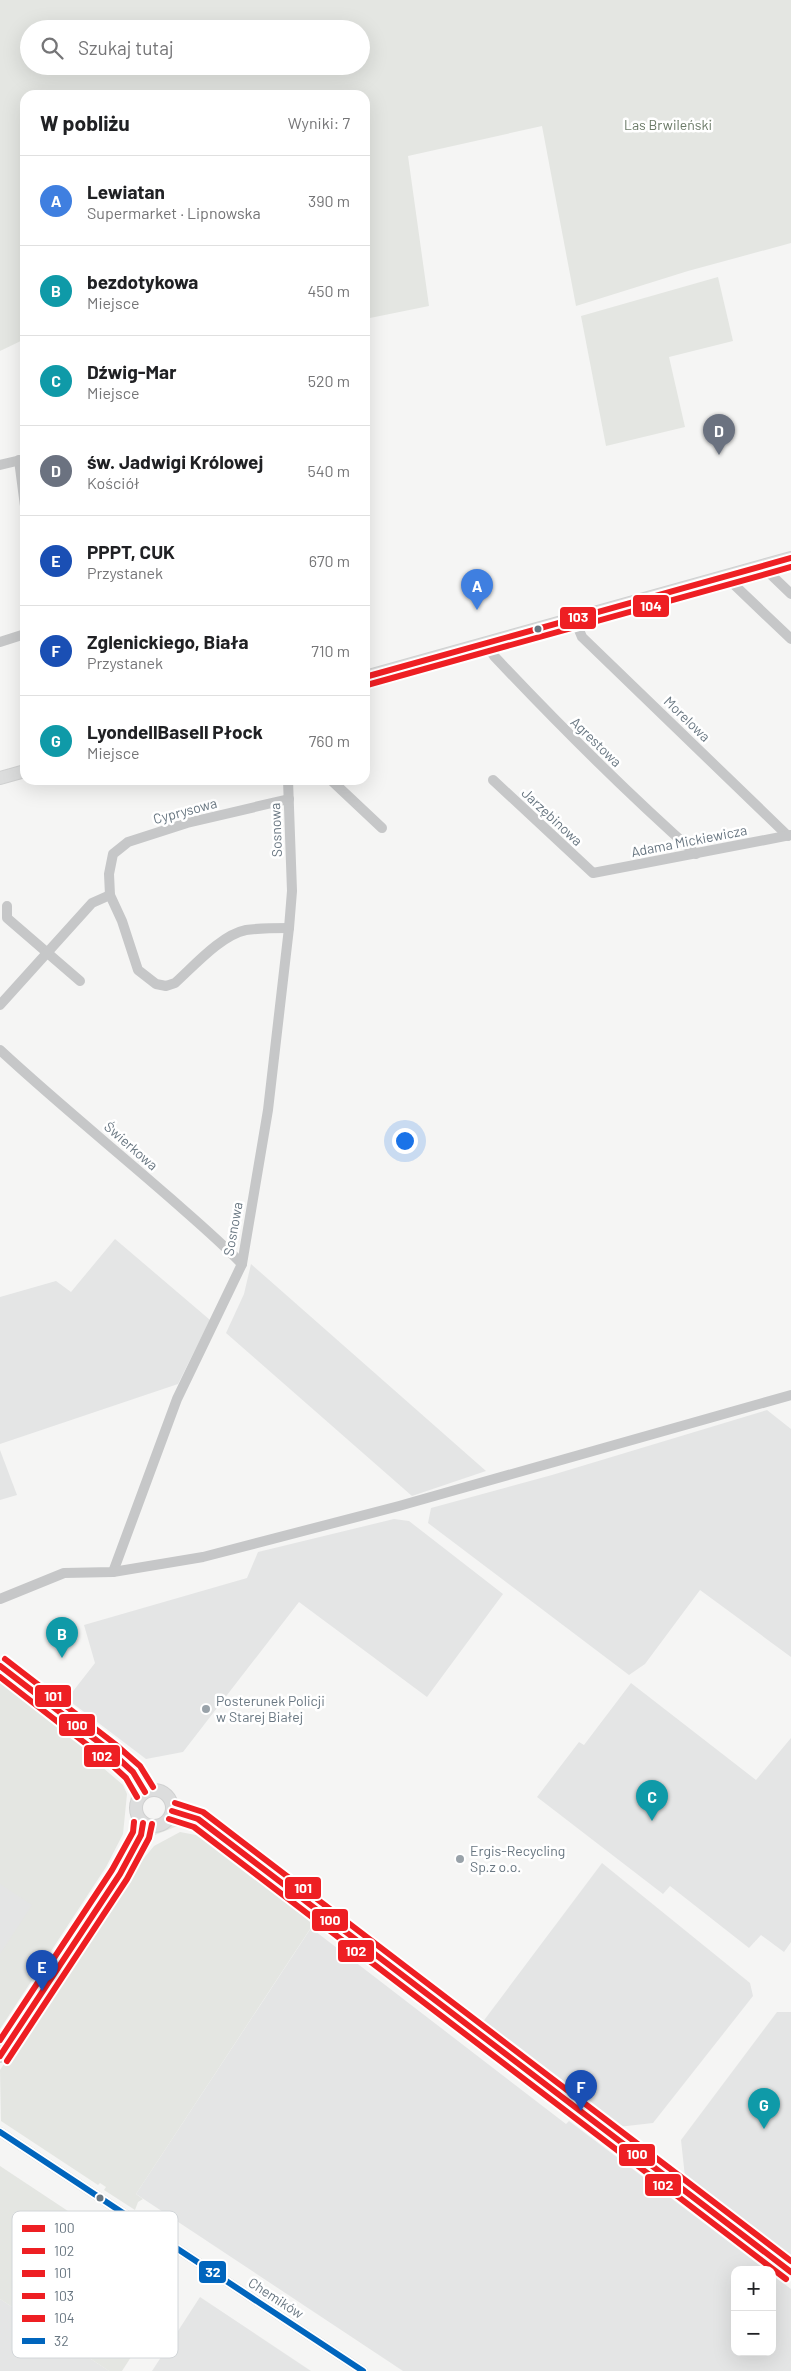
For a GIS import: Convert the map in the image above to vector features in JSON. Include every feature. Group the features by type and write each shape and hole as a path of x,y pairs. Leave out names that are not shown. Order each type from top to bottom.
{"main road":[{"path":"370,676 791,558"},
{"path":"0,778 20,772"},
{"path":"0,1666 110,1750 133,1772 145,1792"},
{"path":"151,1789 165,1793 169,1798 172,1811 167,1820 158,1825 143,1822 137,1814 136,1804 145,1792 151,1789"},
{"path":"0,2056 120,1874 141,1835 143,1822"}],"street":[{"path":"0,465 20,460"},
{"path":"762,566 791,594"},
{"path":"725,576 791,639"},
{"name":"Morelowa","path":"574,618 582,637 789,835"},
{"path":"0,642 20,636"},
{"name":"Agrestowa","path":"485,643 494,656 558,724 642,806 696,854"},
{"name":"Jarzębinowa","path":"493,780 593,873"},
{"name":"Sosnowa","path":"112,1572 177,1399 242,1264 268,1110 289,928 292,891 288,785"},
{"path":"336,785 382,828"},
{"name":"Cyprysowa","path":"110,895 109,874 113,854 128,842 186,823 289,799"},
{"name":"Adama Mickiewicza","path":"593,873 789,835"},
{"path":"0,1005 92,903 110,895 122,921 138,970 156,984 166,986 175,983 224,940 236,933 245,930 289,928"},
{"path":"7,906 7,918 80,981"},
{"name":"Świerkowa","path":"0,1050 51,1098 102,1138 220,1241 242,1264"},
{"path":"0,1599 64,1573 112,1572 161,1565 220,1553 409,1503 791,1395"},
{"path":"172,1811 198,1819 791,2272"},
{"name":"Chemików","path":"0,2132 120,2211"},
{"name":"Chemików","path":"178,2249 363,2371"}],"shaded area":[{"path":"115,1239 210,1320 178,1384 0,1444 0,1297 56,1281 71,1292"},
{"path":"251,1264 486,1471 412,1496 226,1333 244,1294"},
{"path":"767,1410 791,1429 791,1657 700,1590 645,1664 629,1675 428,1523 431,1508 552,1475"},
{"path":"0,1450 17,1495 0,1500"},
{"path":"394,1519 409,1521 503,1594 427,1697 299,1602 183,1752 146,1759 67,1699 95,1663 84,1625 247,1578 258,1552"},
{"path":"631,1683 756,1780 791,1738 791,1942 784,1952 761,1935 749,1948 670,1886 663,1894 537,1797 579,1742 584,1745"},
{"path":"0,1854 76,1904 0,2021"},
{"path":"602,1863 750,1983 753,1996 653,2123 618,2127 482,2023"},
{"path":"311,1928 566,2124 569,2121 761,2266 731,2266 731,2356 776,2356 776,2278 791,2289 791,2371 403,2371 178,2222 178,2211 162,2211 136,2194"},
{"path":"777,2012 791,2012 791,2256 685,2177 681,2140"},
{"path":"200,2297 311,2371 152,2371 160,2358 178,2358 178,2331"},
{"path":"0,2299 12,2307 12,2358 89,2358 109,2371 0,2371"}],"green space":[{"name":"Las Brwileński","path":"0,0 791,0 791,243 688,271 576,306 542,126 408,156 429,306 370,318 370,90 20,90 20,341 0,351"},
{"path":"718,277 733,341 669,357 685,427 606,446 581,316"},
{"path":"0,1674 90,1744 88,1755 123,1785 127,1794 123,1834 106,1867 0,2029 0,1954 32,1905 0,1884"},
{"path":"95,1747 120,1769 131,1783 134,1791 132,1807 135,1829 132,1828 131,1791 129,1786 117,1771 96,1754"},
{"path":"176,1821 191,1824 228,1847 225,1848 191,1826 175,1827 150,1837 155,1830"},
{"path":"180,1832 196,1835 234,1860 314,1923 136,2194 143,2199 138,2202 135,2210 104,2190 106,2187 100,2183 98,2185 1,2121 0,2070 145,1847 147,1848 140,1863 154,1846"},
{"path":"129,1839 113,1874 47,1975 45,1974 112,1873"},
{"path":"0,2166 68,2211 12,2211 12,2307 0,2299"},
{"path":"89,2358 130,2358 122,2371 109,2371"}],"transit line":[{"name":"103","path":"370,676 791,558"},
{"name":"104","path":"370,684 791,567"},
{"name":"101","path":"5,1659 115,1744 140,1766 153,1787"},
{"name":"100","path":"0,1666 109,1750 133,1772 145,1792"},
{"name":"102","path":"0,1677 103,1757 126,1778 137,1797"},
{"name":"101","path":"175,1803 203,1812 791,2261"},
{"name":"100","path":"172,1811 198,1819 791,2272"},
{"name":"102","path":"169,1819 194,1827 786,2279"},
{"name":"101","path":"0,2040 112,1870 133,1832 134,1822"},
{"name":"100","path":"0,2056 120,1874 141,1835 143,1823"},
{"name":"102","path":"7,2061 127,1879 149,1838 152,1824"},
{"name":"32","path":"0,2132 120,2211"},
{"name":"32","path":"178,2249 363,2371"}],"place":[{"name":"św. Jadwigi Królowej","path":"719,455"},
{"name":"Lewiatan","path":"477,610"},
{"name":"bezdotykowa","path":"62,1658"},
{"name":"Posterunek Policji w Starej Białej","path":"206,1709"},
{"name":"Dźwig-Mar","path":"652,1821"},
{"name":"Ergis-Recycling Sp.z o.o.","path":"460,1859"},
{"name":"PPPT, CUK","path":"42,1991"},
{"name":"Zglenickiego, Biała","path":"581,2111"},
{"name":"LyondellBasell Płock","path":"764,2129"}]}
